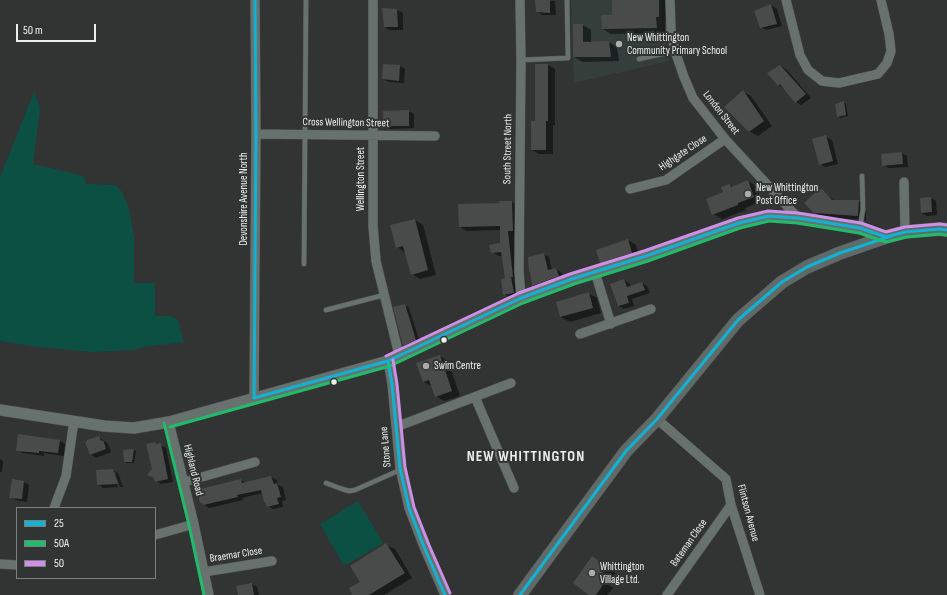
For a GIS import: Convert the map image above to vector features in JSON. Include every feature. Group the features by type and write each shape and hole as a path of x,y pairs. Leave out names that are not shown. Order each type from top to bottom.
{"main road":[{"path":"520,595 626,451 657,419 738,320 782,282 807,267 840,253 886,237 905,232 940,229 947,230"}],"street":[{"name":"Devonshire Avenue North","path":"254,398 256,134 255,0"},
{"name":"Wellington Street","path":"373,0 373,226 376,261 399,355"},
{"name":"South Street North","path":"520,0 521,60 519,271 521,298"},
{"name":"London Street","path":"670,0 671,30 675,50 684,78 693,98 725,139 798,218"},
{"path":"786,0 800,55 808,70 822,81 839,83 878,74 886,63 891,51 890,34 881,0"},
{"name":"Cross Wellington Street","path":"256,134 435,136"},
{"name":"Highgate Close","path":"630,189 666,180 725,139"},
{"path":"904,182 905,232"},
{"path":"0,410 104,426 134,428 169,422 388,361 521,298 739,223 769,216 798,218 860,228 886,237"},
{"path":"595,272 611,324"},
{"path":"580,334 651,309"},
{"name":"Stone Lane","path":"388,361 400,470 409,508 445,595"},
{"path":"396,427 511,383"},
{"path":"475,397 514,488"},
{"name":"Flintson Avenue","path":"657,419 726,479 730,505 760,595"},
{"path":"54,507 66,476 74,421"},
{"name":"Highland Road","path":"169,422 194,524 209,595"},
{"path":"184,482 255,462"},
{"name":"Bateman Close","path":"667,595 730,505"},
{"path":"156,535 194,524"},
{"name":"Braemar Close","path":"204,572 272,561"},
{"path":"0,564 16,565"}],"lane":[{"path":"304,264 306,0"},
{"path":"521,60 568,58 567,0"},
{"path":"639,59 675,50"},
{"path":"860,228 863,209 862,176"},
{"path":"326,310 384,295"},
{"path":"326,483 342,489 355,490 400,470"}],"shaded area":[{"name":"New Whittington Community Primary School","path":"571,0 661,0 663,31 669,61 574,83"}],"green space":[{"path":"34,92 40,108 33,164 84,176 86,184 115,185 122,192 129,209 134,237 134,283 155,283 155,316 171,316 178,320 184,342 144,347 133,350 93,352 38,347 0,341 0,177"},
{"path":"358,501 383,543 344,566 320,524"}],"building":[{"path":"535,0 550,0 550,13 536,12"},
{"path":"612,0 659,0 659,17 656,17 657,28 602,29 601,15 612,15"},
{"path":"771,4 777,24 760,28 754,11"},
{"path":"382,8 397,9 398,27 384,27"},
{"path":"573,24 583,24 583,42 609,41 611,57 573,57"},
{"path":"383,64 400,65 399,81 382,79"},
{"path":"535,64 548,64 548,121 546,121 546,150 531,150 531,121 535,121"},
{"path":"780,65 806,94 795,103 780,84 778,86 767,73"},
{"path":"743,90 764,121 749,132 724,107"},
{"path":"844,101 846,115 837,117 835,104"},
{"path":"409,110 409,126 383,126 383,111"},
{"path":"826,135 833,161 819,165 812,139"},
{"path":"902,152 903,164 882,166 881,154"},
{"path":"748,180 754,197 712,215 706,199 723,192 721,187 730,184 731,187"},
{"path":"822,189 832,200 859,200 858,216 814,213 804,203 817,191"},
{"path":"931,197 932,212 921,213 920,198"},
{"path":"499,201 512,201 513,231 508,231 513,277 505,278 501,252 491,253 489,245 500,243 500,226 459,227 458,204 500,203"},
{"path":"415,219 428,270 411,275 403,246 396,248 390,225"},
{"path":"628,239 632,253 600,263 596,250"},
{"path":"544,253 548,270 556,268 559,276 532,286 528,257"},
{"path":"511,277 514,293 503,295 501,279"},
{"path":"624,279 627,287 642,282 645,290 627,296 629,303 618,306 610,284"},
{"path":"589,292 593,308 560,317 556,302"},
{"path":"405,304 416,340 403,346 393,307"},
{"path":"440,355 452,391 435,397 429,380 423,382 416,363"},
{"path":"18,434 60,440 58,453 16,451"},
{"path":"99,436 101,441 103,440 106,449 90,455 85,442"},
{"path":"156,442 156,444 161,443 168,479 155,482 154,478 147,475 152,469 146,444"},
{"path":"134,449 132,462 124,462 123,450"},
{"path":"113,469 118,484 97,485 96,470"},
{"path":"271,476 274,484 277,483 281,497 277,498 279,504 267,507 261,490 203,505 200,503 198,495 201,493 200,489 241,479 242,483"},
{"path":"12,479 24,481 22,499 9,498"},
{"path":"386,543 405,573 369,595 352,595 349,588 360,582 350,566"},
{"name":"Whittington Village Ltd.","path":"592,556 607,567 599,578 605,582 596,595 589,595 573,583"},
{"path":"252,583 254,595 238,595 236,586"}],"transit line":[{"name":"25","path":"255,0 256,134 254,398 388,361 521,298 572,279 646,256 739,223 769,216 798,218 860,228 886,237 905,232 940,229 947,230"},
{"name":"50","path":"386,356 519,293 570,274 644,251 738,218 768,211 798,213 861,223 886,232 905,227 940,224 947,225"},
{"name":"50A","path":"170,427 390,366 523,303 574,284 648,261 740,228 769,221 797,223 859,233 886,242 906,237 940,234 946,235"},
{"name":"25","path":"520,595 626,451 657,419 738,320 782,282 807,267 840,253 891,236"},
{"name":"50","path":"393,360 397,384 405,467 414,507 450,593"},
{"name":"25","path":"388,361 392,384 400,468 409,508 445,595"},
{"name":"50A","path":"164,423 189,525 204,595"}],"place":[{"name":"New Whittington Community Primary School","path":"619,44"},
{"name":"New Whittington Post Office","path":"748,194"},
{"name":"Swim Centre","path":"426,366"},
{"name":"Whittington Village Ltd.","path":"592,573"}],"district":[{"name":"NEW WHITTINGTON","path":"526,457"}]}
